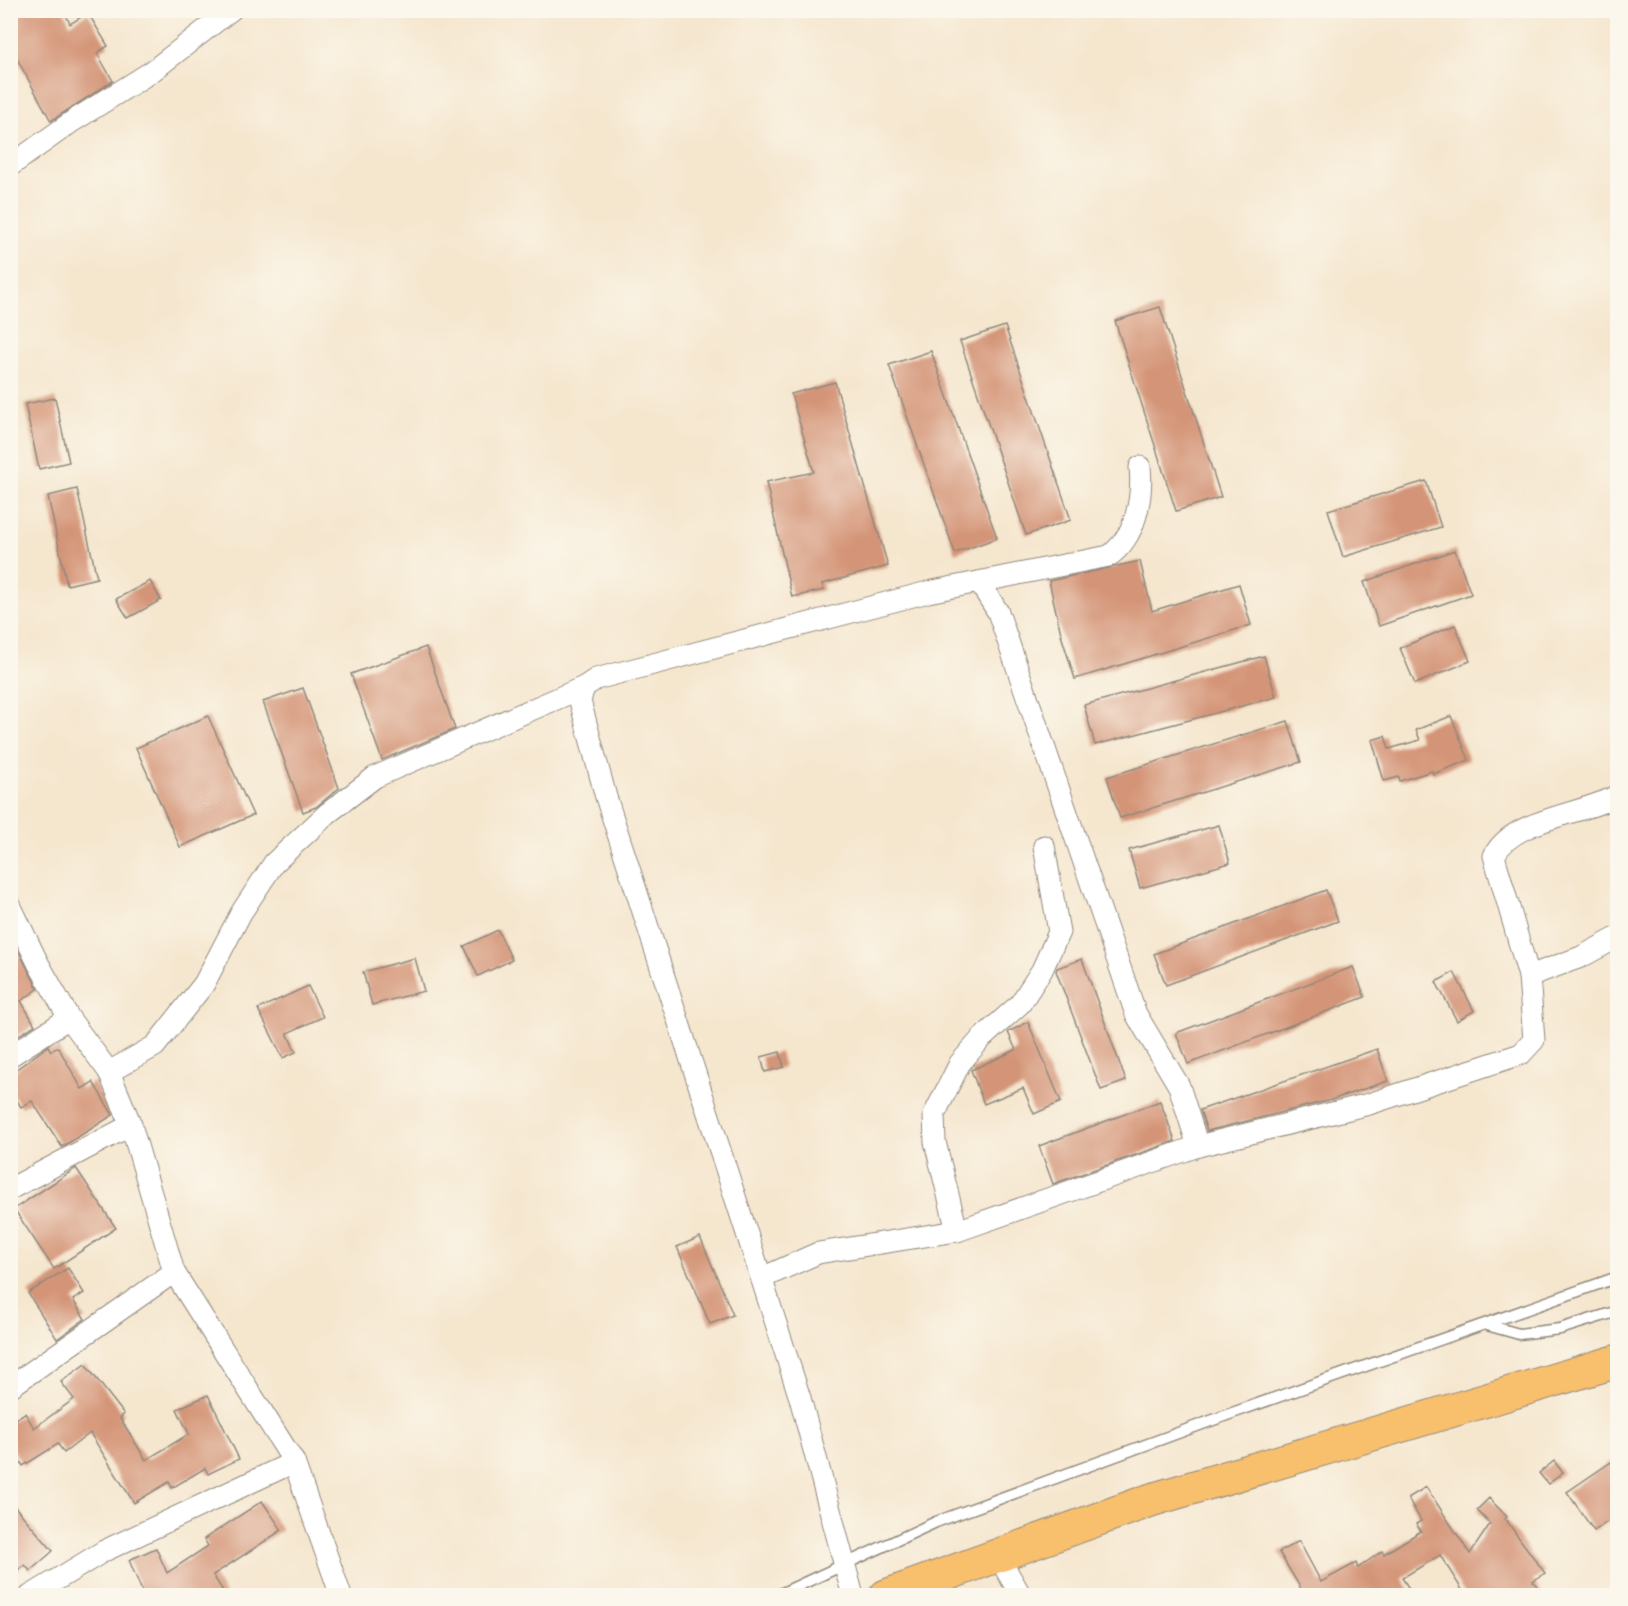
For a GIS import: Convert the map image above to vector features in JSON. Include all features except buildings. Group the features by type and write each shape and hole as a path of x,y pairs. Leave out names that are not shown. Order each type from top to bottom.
{"main road":[{"path":"886,1596 1151,1500 1617,1360"}],"street":[{"path":"10,165 159,66 231,10"},
{"path":"109,1072 155,1046 204,984 241,913 274,863 328,813 375,777 584,687 596,679 928,592 1109,556 1117,550 1131,530 1142,482 1140,467"},
{"path":"998,612 1004,577"},
{"path":"979,582 998,612 1136,1014 1179,1086 1198,1146"},
{"path":"584,687 580,701 606,797 800,1398 853,1596"},
{"path":"762,1278 818,1253 957,1231 1198,1146 1369,1104 1521,1054 1534,1040 1530,976 1494,856 1498,847 1516,833 1569,812 1607,801 1617,795"},
{"path":"957,1231 935,1142 934,1115 960,1063 981,1039 1020,1004 1042,970 1059,932 1044,846"},
{"path":"10,905 38,963 69,1018 109,1072 130,1125 174,1272 294,1462 341,1596"},
{"path":"1530,976 1581,957 1617,937"},
{"path":"10,1056 69,1018"},
{"path":"10,1190 130,1125"},
{"path":"10,1388 174,1272"},
{"path":"30,1596 104,1551 294,1462"},
{"path":"997,1554 1021,1596"}],"lane":[{"path":"776,1596 936,1522 1487,1324 1590,1284 1617,1277"},
{"path":"1487,1324 1519,1334 1560,1329 1617,1311"}]}
